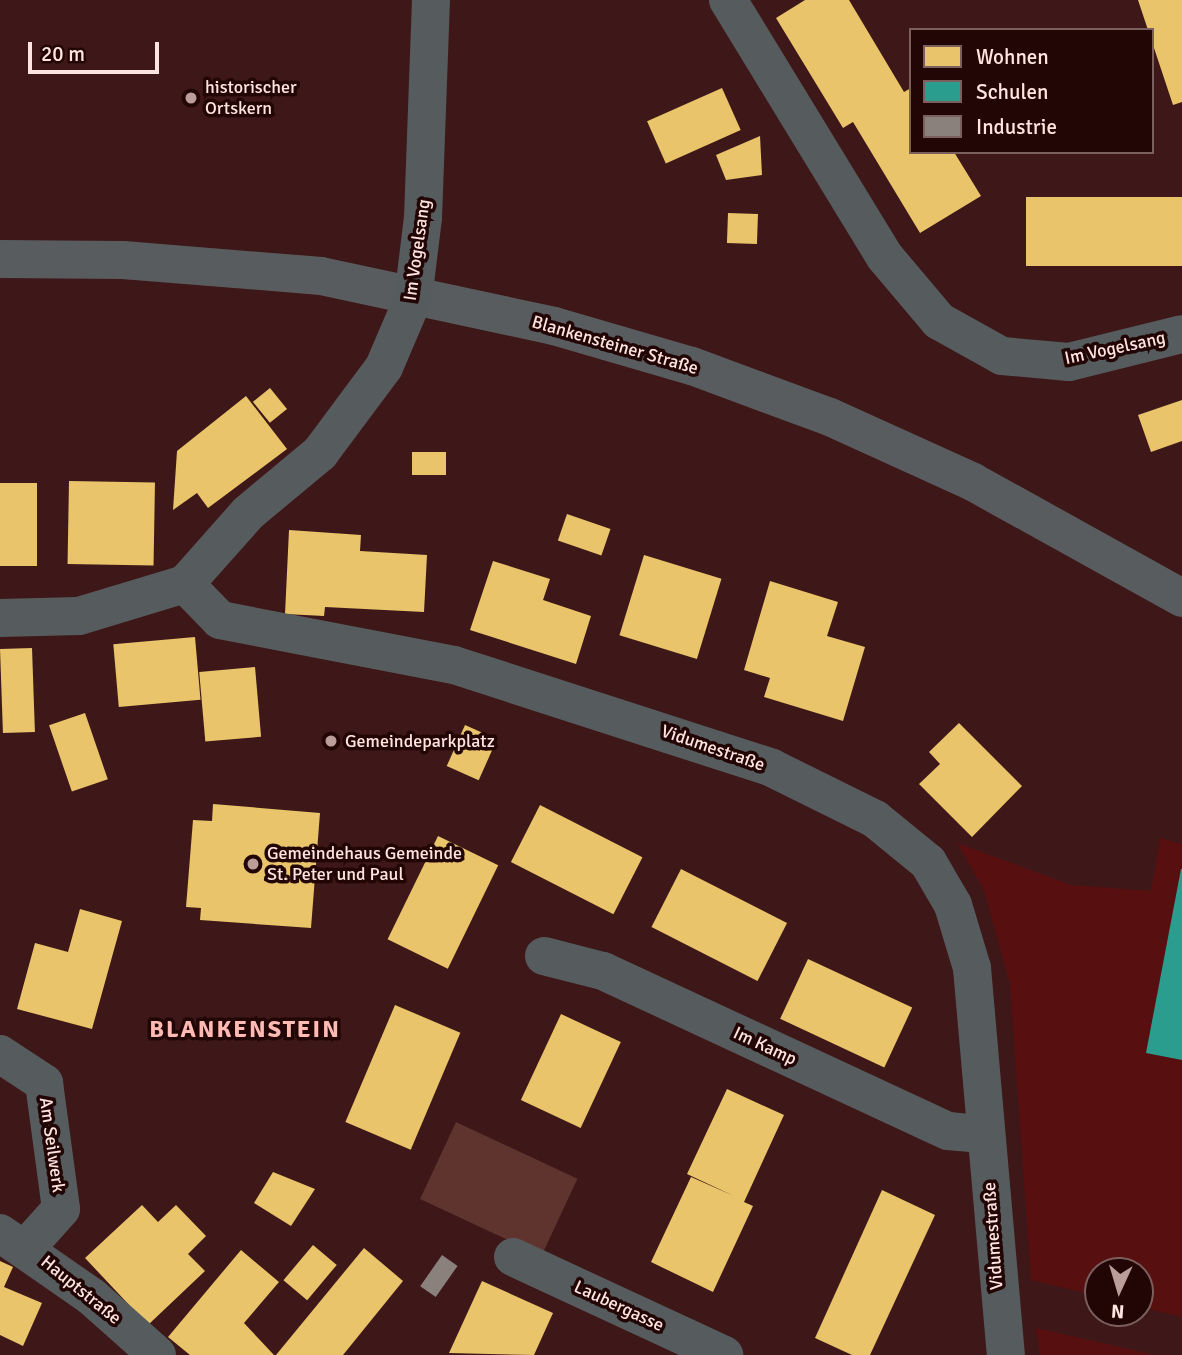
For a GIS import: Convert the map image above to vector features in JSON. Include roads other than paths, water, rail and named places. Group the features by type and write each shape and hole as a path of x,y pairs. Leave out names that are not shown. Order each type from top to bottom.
{"main road":[{"name":"Blankensteiner Straße","path":"0,259 123,260 321,276 566,329 830,417 973,482 1182,598"}],"street":[{"name":"Im Vogelsang","path":"185,584 248,513 320,453 384,367 413,299 423,218 431,0"},
{"name":"Im Vogelsang","path":"728,0 885,257 939,321 1002,356 1069,362 1182,334"},
{"path":"0,618 79,616 185,584"},
{"name":"Vidumestraße","path":"185,584 220,620 454,666 772,768 875,819 928,862 953,905 972,968 1006,1355"},
{"name":"Im Kamp","path":"544,956 604,971 948,1131 986,1134"},
{"name":"Am Seilwerk","path":"0,1054 44,1083 61,1209 13,1240"},
{"name":"Hauptstraße","path":"13,1240 157,1355"},
{"name":"Laubergasse","path":"513,1257 724,1355"}],"place":[{"name":"historischer Ortskern","path":"191,98"},
{"name":"Gemeindeparkplatz","path":"331,741"},
{"name":"Gemeindehaus Gemeinde St. Peter und Paul","path":"253,864"}],"district":[{"name":"BLANKENSTEIN","path":"245,1030"}]}
